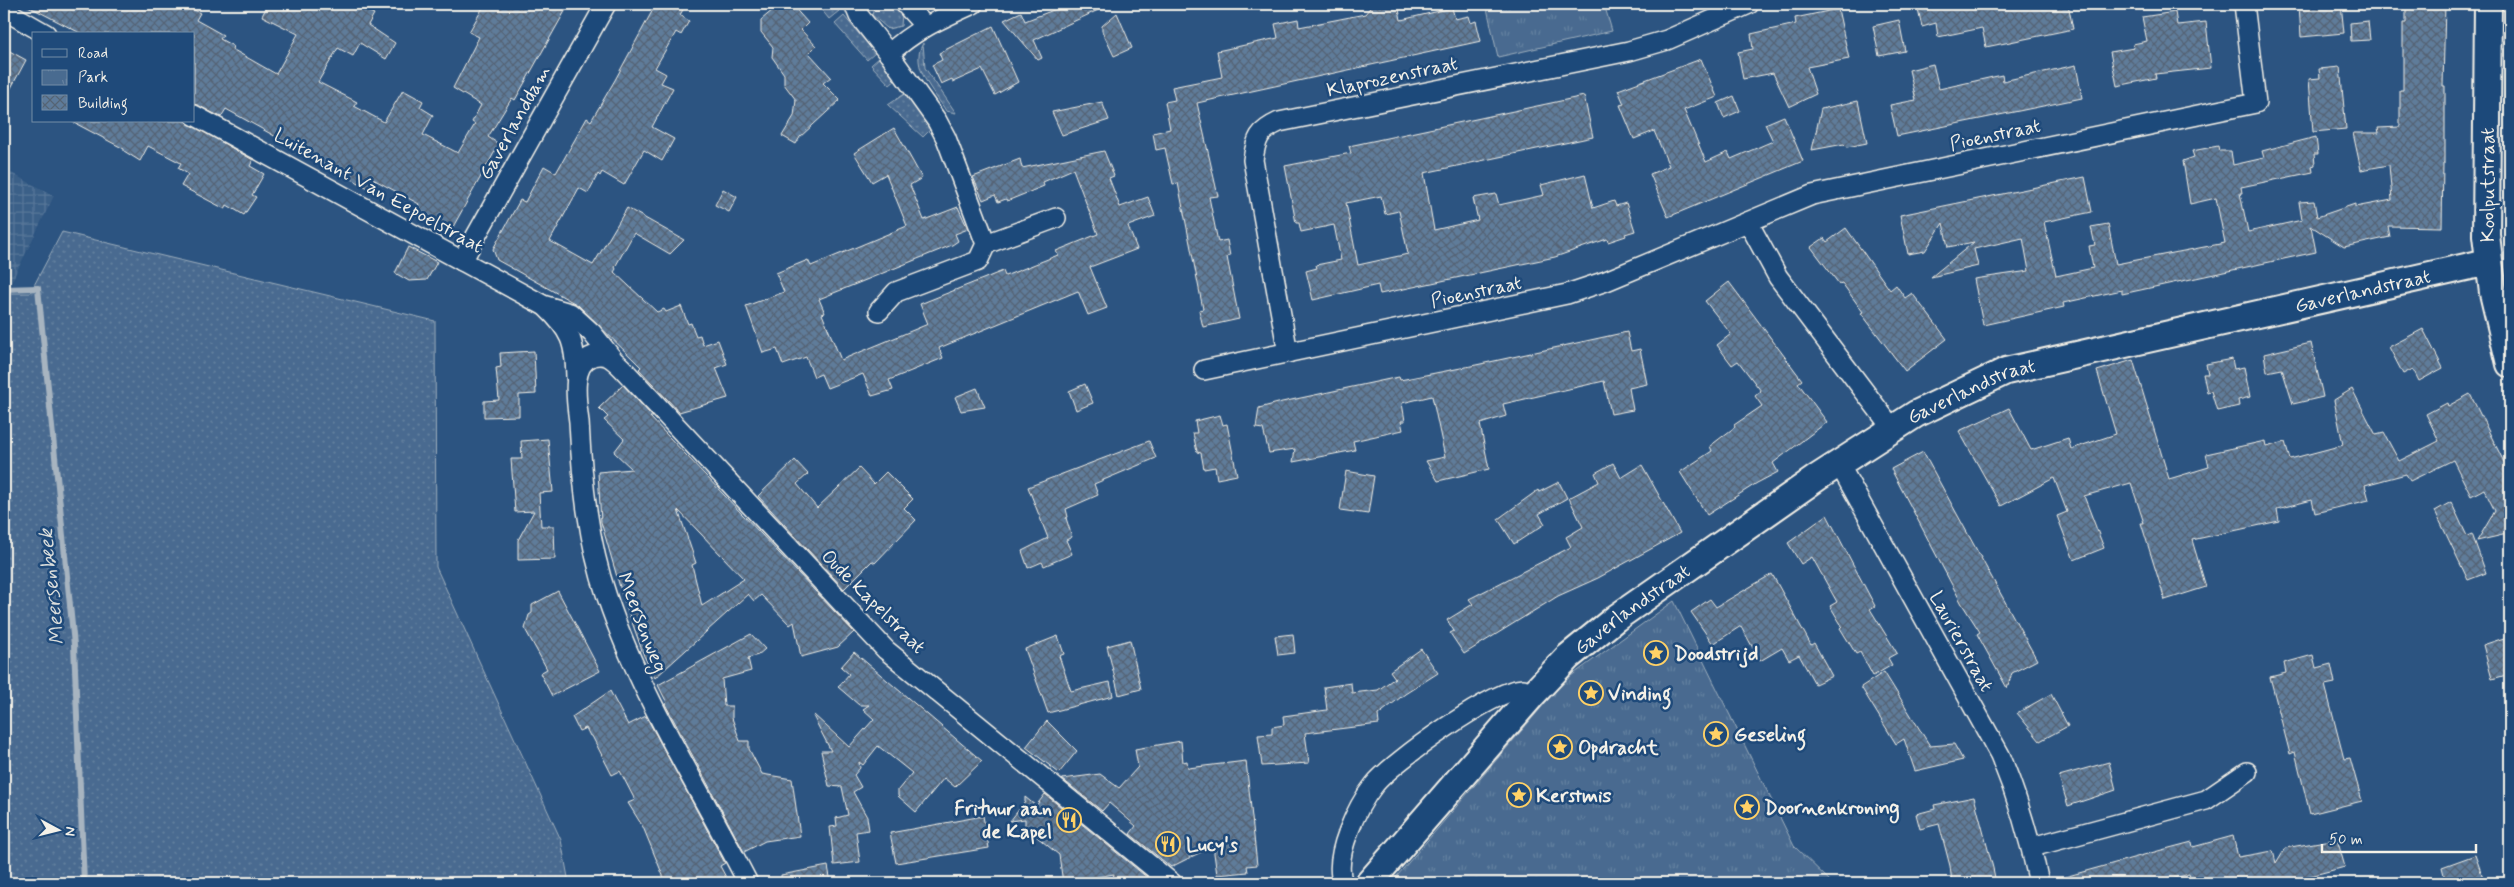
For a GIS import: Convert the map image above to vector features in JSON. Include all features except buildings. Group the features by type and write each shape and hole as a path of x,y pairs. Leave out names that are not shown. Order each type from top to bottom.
{"street":[{"name":"Gaverlanddam","path":"462,261 606,4"},
{"path":"854,4 859,16 937,121 946,138 986,244"},
{"path":"905,4 925,26"},
{"path":"889,54 907,37 925,26 973,4"},
{"name":"Klaprozenstraat","path":"1288,353 1253,160 1255,144 1264,129 1279,122 1629,51 1667,40 1749,4"},
{"name":"Pioenstraat","path":"1204,370 1567,294 1606,281 1812,195 2256,103 2244,4"},
{"name":"Koolputstraat","path":"2488,4 2486,235 2493,293 2510,364"},
{"path":"4,10 42,32"},
{"name":"Luitenant Van Eepoelstraat","path":"195,116 543,305 570,313 592,333 612,358"},
{"path":"879,310 896,292 978,261 986,244 1056,218"},
{"path":"1748,222 1778,277 1892,428"},
{"name":"Gaverlandstraat","path":"1369,883 1534,693 1568,657 1616,618 1839,464 1916,414 2006,370 2488,262"},
{"name":"Luitenant Van Eepoelstraat","path":"543,305 570,335 575,352 576,383"},
{"name":"Meersenweg","path":"612,358 600,354 589,357 581,366 576,383 582,480 591,536 607,597 634,667 748,883"},
{"name":"Oude Kapelstraat","path":"612,358 886,650 1172,883"},
{"name":"Laurierstraat","path":"1839,464 2000,755 2013,785 2032,847 2039,883"},
{"path":"1343,883 1342,865 1346,841 1356,814 1375,783 1428,739 1473,710 1512,692 1523,689 1534,693"},
{"path":"2032,847 2206,800 2247,772"}],"shaded area":[{"path":"4,169 54,196 6,293 4,293"}],"green space":[{"path":"817,4 831,4 839,11 829,19"},
{"path":"875,4 895,5 902,13 901,26 888,29 872,15"},
{"path":"1486,4 1604,4 1612,31 1498,57"},
{"path":"844,16 875,53 867,60 835,24"},
{"path":"923,43 925,68 956,113 946,111 921,70 919,52"},
{"path":"880,57 897,79 890,85 871,65"},
{"path":"906,93 932,128 923,137 888,105"},
{"path":"62,232 435,321 436,567 561,840 569,883 4,883 4,293 30,293"},
{"path":"1674,601 1794,846 1832,883 1391,883 1564,681"}],"waterway":[{"name":"Meersenbeek","path":"4,289 38,288 74,645 84,883"}],"place":[{"name":"Doodstrijd","path":"1656,653"},
{"name":"Vinding","path":"1591,693"},
{"name":"Geseling","path":"1716,734"},
{"name":"Opdracht","path":"1560,747"},
{"name":"Kerstmis","path":"1519,795"},
{"name":"Doornenkroning","path":"1747,807"},
{"name":"Frituur aan de Kapel","path":"1069,820"},
{"name":"Lucy's","path":"1168,844"}]}
